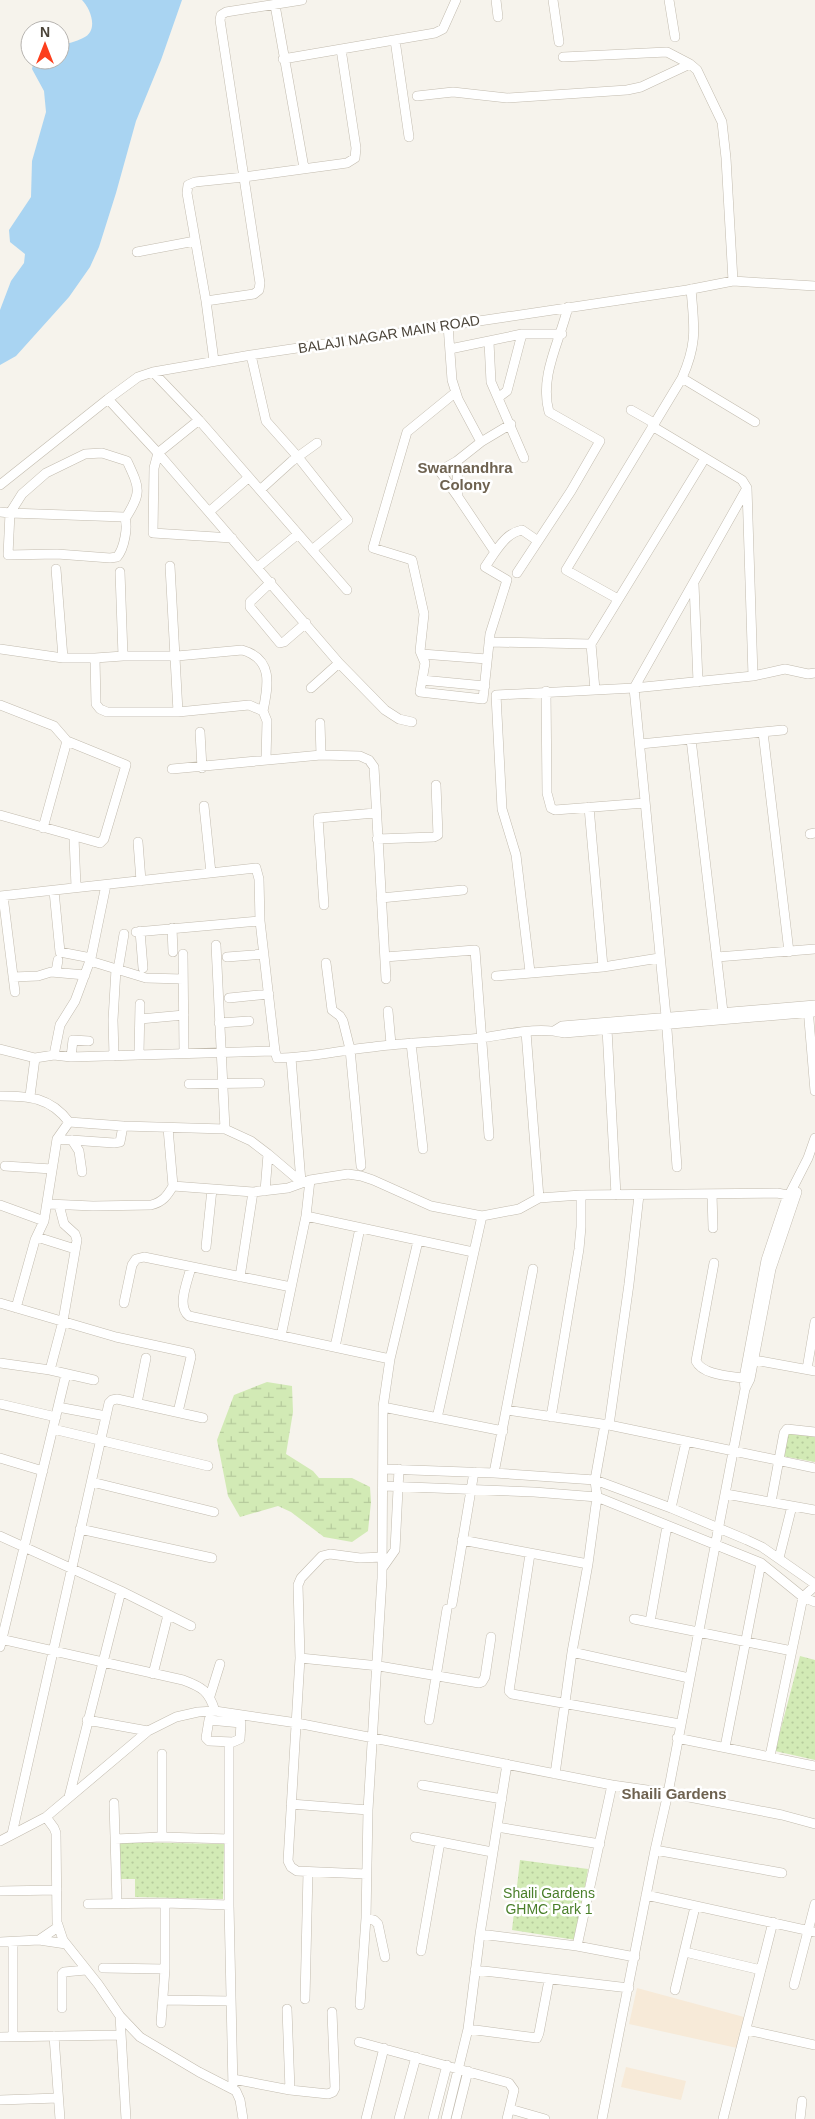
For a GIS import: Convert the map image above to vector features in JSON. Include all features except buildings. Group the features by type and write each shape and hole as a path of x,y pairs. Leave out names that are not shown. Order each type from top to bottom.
{"street":[{"path":"206,301 254,294 259,290 260,283 220,20 221,15 226,12 302,0"},
{"path":"283,59 435,33 443,29 456,0"},
{"path":"496,0 498,17"},
{"path":"553,0 559,42"},
{"path":"668,0 675,37"},
{"path":"274,5 304,168"},
{"path":"395,40 408,137"},
{"path":"214,361 206,301 187,193 188,185 195,182 347,163 355,158 356,148 341,49"},
{"path":"563,57 667,52 690,64 697,70 722,122 726,158 733,281"},
{"path":"417,96 453,92 507,98 627,90 642,87 690,64"},
{"path":"137,252 195,241"},
{"name":"BALAJI NAGAR MAIN ROAD","path":"0,485 108,399 138,377 152,372 733,281 813,288"},
{"path":"618,599 566,570 682,378 690,361 695,339 691,289"},
{"path":"517,573 571,491 600,441 549,412 545,398 546,384 562,334 568,307"},
{"path":"448,325 452,380 481,442"},
{"path":"450,349 522,334 562,334"},
{"path":"499,397 507,391 522,334"},
{"path":"489,342 491,382 511,424 524,458"},
{"path":"251,355 266,421 298,457 348,520 312,550"},
{"path":"152,372 199,420 347,590"},
{"path":"682,378 755,422"},
{"path":"456,392 407,432 373,548 412,560 424,614 421,634 422,654 425,663 420,692 483,699 490,634 507,580 485,567 508,536 516,531 522,530 538,541"},
{"path":"108,399 158,453 340,663 385,710 399,719 412,722"},
{"path":"631,410 742,480 747,488 753,676"},
{"path":"199,420 158,453 154,468 153,533 232,538"},
{"path":"495,552 441,473 481,442 511,424"},
{"path":"260,490 317,443"},
{"path":"102,453 127,461 138,484 137,501 126,519 121,552 117,557 57,554 8,555 5,512 46,473 85,454 102,453"},
{"path":"595,690 591,644 705,458"},
{"path":"456,462 458,497"},
{"path":"209,512 248,478"},
{"path":"677,1166 666,1020 634,688 747,488"},
{"path":"5,512 36,515 120,516 126,519"},
{"path":"258,567 298,534"},
{"path":"170,566 177,656 178,712"},
{"path":"56,569 63,658"},
{"path":"120,572 123,656"},
{"path":"271,582 250,602 250,607 280,643 284,642 306,623"},
{"path":"694,583 698,682"},
{"path":"489,642 591,644"},
{"path":"0,649 63,658 177,656 242,650 252,652 266,668 268,689 263,711 267,721 266,759"},
{"path":"422,654 487,659"},
{"path":"95,658 96,704 100,709 107,712 178,712 250,705 263,711"},
{"path":"311,688 340,663"},
{"path":"530,972 516,855 502,809 496,695 634,688 753,676 785,669 808,674 815,673"},
{"path":"546,691 549,805 555,810 645,802"},
{"path":"0,705 54,726 67,741 126,765 104,839 100,843 0,816"},
{"path":"320,723 320,755"},
{"path":"640,744 783,730"},
{"path":"200,732 202,768"},
{"path":"763,732 789,952"},
{"path":"691,739 723,1012"},
{"path":"43,828 67,741"},
{"path":"172,769 202,768 266,759 320,755 360,756 370,760 374,767 375,813 386,978"},
{"path":"377,839 434,837 438,835 436,785"},
{"path":"204,806 211,873"},
{"path":"589,807 603,967"},
{"path":"324,905 318,818 375,813"},
{"path":"74,836 76,887"},
{"path":"138,842 141,881"},
{"path":"15,992 1,896 54,892 76,887 256,868 259,879 260,921 275,1051 278,1058 291,1058 391,1044 481,1038 526,1032 554,1031 564,1033 607,1029 723,1012 813,1008"},
{"path":"54,1055 60,1025 74,1001 91,960 106,885"},
{"path":"381,898 463,890"},
{"path":"54,892 60,952 146,978 183,979"},
{"path":"143,968 138,931 260,921"},
{"path":"172,928 183,979 184,1052"},
{"path":"114,1056 113,1020 117,970 124,934"},
{"path":"216,945 225,1129"},
{"path":"717,957 815,949"},
{"path":"385,957 475,950 490,1136"},
{"path":"227,957 264,954"},
{"path":"496,976 603,967 659,958"},
{"path":"56,972 58,960"},
{"path":"326,963 332,1010 340,1016 343,1022 350,1049 361,1166"},
{"path":"13,977 38,976 56,972 85,975"},
{"path":"229,998 269,994"},
{"path":"139,1054 140,1004"},
{"path":"554,1031 562,1026 813,1008"},
{"path":"813,1008 815,1091"},
{"path":"388,1011 391,1044"},
{"path":"140,1019 184,1015"},
{"path":"219,1023 249,1022"},
{"path":"607,1029 616,1195"},
{"path":"526,1032 539,1198"},
{"path":"71,1057 73,1040 89,1041"},
{"path":"411,1043 422,1149"},
{"path":"0,1049 35,1058 54,1055 71,1057 184,1052 275,1051"},
{"path":"30,1096 35,1058"},
{"path":"281,1336 306,1216 306,1181 291,1058"},
{"path":"189,1084 260,1083"},
{"path":"0,1096 30,1096 60,1110 69,1122 123,1126 225,1129 251,1141 306,1181"},
{"path":"16,1308 37,1237 44,1221 57,1139 69,1122"},
{"path":"57,1139 120,1142 123,1126"},
{"path":"48,1204 151,1205 166,1198 173,1186 168,1128"},
{"path":"602,2119 655,1850 668,1794 677,1738 726,1494 750,1359 771,1269 792,1196 815,1138"},
{"path":"72,1140 79,1150 82,1172"},
{"path":"265,1191 268,1154"},
{"path":"792,1196 815,1156"},
{"path":"5,1166 52,1169"},
{"path":"173,1186 253,1192 288,1188 306,1181 348,1174 361,1176 431,1206 482,1216 502,1214 519,1209 539,1198 581,1195 777,1193 792,1196"},
{"path":"206,1247 212,1189"},
{"path":"240,1277 253,1192"},
{"path":"712,1194 713,1228"},
{"path":"551,1417 579,1249 581,1195"},
{"path":"555,1774 597,1497 594,1480 607,1424 629,1284 639,1195"},
{"path":"50,1370 63,1321 75,1249 75,1234 64,1224 59,1205"},
{"path":"0,1206 44,1221"},
{"path":"306,1216 472,1252"},
{"path":"437,1418 472,1252 482,1216"},
{"path":"334,1347 360,1228"},
{"path":"37,1237 75,1249"},
{"path":"360,2005 366,1918 368,1810 383,1567 384,1407 390,1358 418,1241"},
{"path":"124,1303 132,1265 136,1260 144,1257 291,1288"},
{"path":"714,1264 696,1361 698,1365 708,1371 747,1379"},
{"path":"191,1267 182,1306 189,1316 390,1358"},
{"path":"494,1473 533,1269"},
{"path":"0,1303 116,1337 190,1353 191,1357 178,1412"},
{"path":"750,1359 811,1370 815,1322"},
{"path":"136,1403 146,1358"},
{"path":"0,1363 50,1370 94,1380"},
{"path":"66,1374 1,1642 104,1661 193,1684 202,1688 210,1696 218,1714"},
{"path":"12,1834 70,1568 92,1482 109,1403 112,1400 136,1403 203,1418"},
{"path":"0,1404 57,1412 106,1416"},
{"path":"384,1407 503,1431"},
{"path":"506,1410 607,1424 815,1468"},
{"path":"53,1429 208,1466"},
{"path":"771,1502 784,1433 787,1429 815,1432"},
{"path":"671,1508 686,1442"},
{"path":"0,1458 43,1471"},
{"path":"384,1469 494,1473 594,1480 719,1528 762,1547 779,1558 815,1585 803,1597 770,1756"},
{"path":"383,1567 395,1550 399,1469"},
{"path":"429,1720 474,1472"},
{"path":"92,1482 214,1512"},
{"path":"384,1486 597,1497 761,1563 803,1597 815,1602"},
{"path":"726,1494 815,1510"},
{"path":"779,1558 792,1506"},
{"path":"650,1622 667,1526"},
{"path":"80,1529 212,1558"},
{"path":"0,1536 121,1591 191,1626"},
{"path":"462,1540 588,1564"},
{"path":"366,1874 297,1871 291,1867 288,1861 300,1658 297,1592 301,1578 322,1556 330,1554 360,1558 383,1557"},
{"path":"530,1554 508,1690 512,1694 680,1724"},
{"path":"725,1747 761,1563"},
{"path":"69,1797 121,1591"},
{"path":"153,1674 168,1615"},
{"path":"634,1619 792,1651"},
{"path":"300,1658 378,1666 482,1682 485,1677 491,1637"},
{"path":"572,1652 689,1678"},
{"path":"210,1696 220,1664"},
{"path":"0,1840 46,1817 148,1731 176,1717 218,1714 297,1723 612,1786 668,1794 782,1815 815,1824"},
{"path":"218,1714 207,1723 206,1738 209,1741 237,1741 240,1739 242,1718"},
{"path":"87,1720 148,1731"},
{"path":"677,1738 815,1766"},
{"path":"229,1747 229,1905 233,2083 240,2100 243,2119"},
{"path":"162,1754 162,1837"},
{"path":"453,2118 458,2072 468,2029 492,1852 507,1764"},
{"path":"422,1785 502,1798"},
{"path":"577,1946 612,1786"},
{"path":"114,1803 117,1904"},
{"path":"291,1804 368,1810"},
{"path":"46,1817 56,1833 58,1927 66,1944 120,2016 140,2036 199,2072 233,2083 328,2094 333,2092 335,2088 332,2012"},
{"path":"497,1827 600,1844"},
{"path":"115,1839 162,1837 229,1840"},
{"path":"415,1837 492,1852"},
{"path":"421,1951 440,1842"},
{"path":"655,1850 782,1872"},
{"path":"305,1999 308,1872"},
{"path":"0,1891 57,1890"},
{"path":"646,1895 694,1907 812,1931"},
{"path":"88,1904 165,1903 229,1905"},
{"path":"161,2023 165,1903"},
{"path":"794,1986 812,1931 815,1904"},
{"path":"676,1990 694,1907"},
{"path":"366,1918 374,1920 378,1924 385,1957"},
{"path":"723,2119 773,1922"},
{"path":"39,1940 58,1927"},
{"path":"480,1934 577,1946 635,1957"},
{"path":"0,1942 39,1940 66,1944"},
{"path":"13,1942 13,2037"},
{"path":"685,1952 761,1970"},
{"path":"103,1968 164,1969"},
{"path":"62,2008 62,1974 64,1972 86,1970"},
{"path":"475,1970 629,1988"},
{"path":"468,2029 537,2038 548,1980"},
{"path":"163,2000 231,2001"},
{"path":"287,2009 290,2090"},
{"path":"120,2016 126,2119"},
{"path":"747,2030 815,2045"},
{"path":"54,2036 60,2119"},
{"path":"0,2037 120,2036"},
{"path":"359,2042 416,2057 446,2069 458,2072 468,2071 509,2083 514,2090 507,2119"},
{"path":"366,2119 384,2048"},
{"path":"399,2119 416,2057"},
{"path":"433,2119 446,2069"},
{"path":"453,2118 468,2071"},
{"path":"0,2100 58,2098"},
{"path":"800,2119 802,2101"},
{"path":"510,2109 544,2119"}],"shaded area":[{"path":"637,1988 744,2017 737,2048 629,2024"},
{"path":"626,2067 686,2081 681,2100 621,2087"}],"green space":[{"path":"267,1382 292,1386 293,1412 286,1454 313,1471 319,1478 352,1478 370,1487 371,1502 368,1531 352,1542 324,1537 291,1512 278,1506 240,1517 228,1496 217,1440 234,1395"},
{"path":"787,1429 815,1434 815,1462 782,1456"},
{"path":"800,1656 815,1660 815,1760 775,1751"},
{"path":"120,1842 224,1844 223,1899 135,1897 135,1879 119,1879"},
{"name":"Shaili Gardens GHMC Park 1","path":"520,1860 588,1869 576,1940 512,1930"}],"water":[{"path":"82,0 182,0 161,60 136,121 99,247 90,267 69,297 16,356 0,365 0,310 11,281 24,263 25,254 10,242 9,230 31,197 32,161 46,112 44,91 33,70 70,70 70,42 88,35 91,30 92,20"}],"district":[{"name":"Swarnandhra Colony","path":"465,476"},
{"name":"Shaili Gardens","path":"674,1793"}]}
